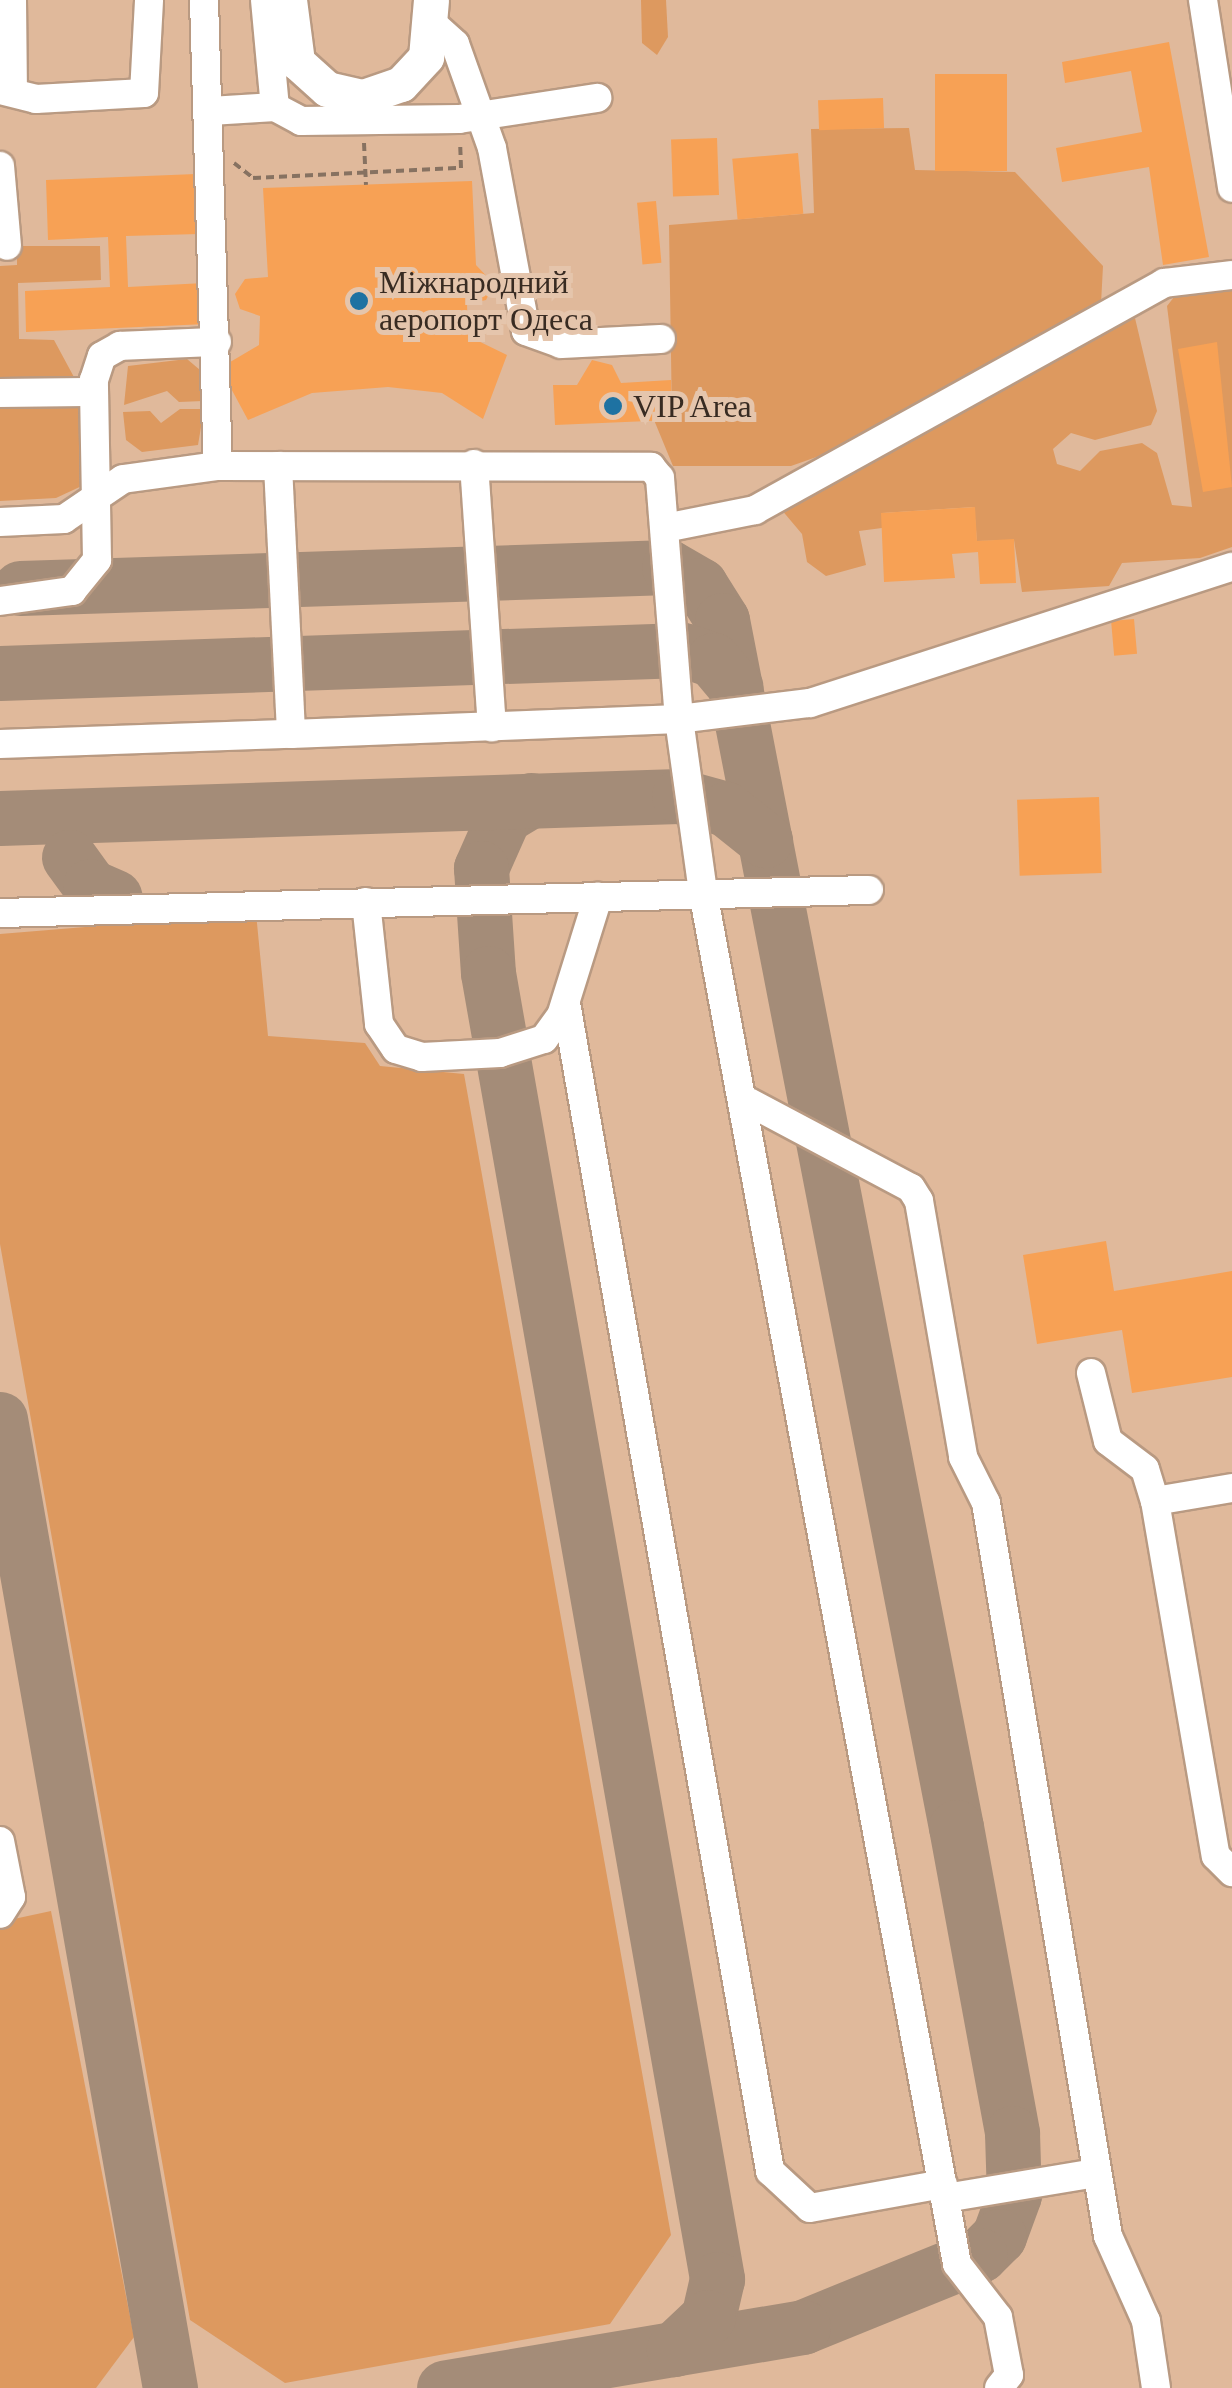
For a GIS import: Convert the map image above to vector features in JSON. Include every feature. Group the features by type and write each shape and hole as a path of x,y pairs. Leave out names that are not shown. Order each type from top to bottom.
{"main road":[{"path":"289,0 289,45 310,78 363,97 415,72 432,12"}],"lane":[{"path":"12,0 6,90 36,99 144,92 149,0"},
{"path":"204,0 218,466"},
{"path":"266,0 275,107"},
{"path":"1203,0 1232,188"},
{"path":"432,12 454,43 481,117 526,331 561,344 661,339"},
{"path":"362,122 415,72"},
{"path":"310,78 362,122"},
{"path":"210,111 275,107 301,121 362,122 481,117 597,98"},
{"path":"0,166 7,246"},
{"path":"665,528 755,510 1164,283 1232,275"},
{"path":"0,601 79,586 97,560 100,489 96,366 120,346 217,342"},
{"path":"0,393 94,392"},
{"path":"474,464 492,727"},
{"path":"0,522 64,519 100,489 218,466 651,467 665,528 679,719 703,892 749,1102 960,2275 998,2317 1010,2375 999,2388"},
{"path":"278,466 291,734"},
{"path":"0,744 679,719 810,703 1232,567"},
{"path":"0,913 870,890"},
{"path":"366,902 379,1024 396,1048 422,1057 528,1048 554,1028 566,1003 598,896"},
{"path":"566,1003 770,2171 810,2208 1096,2173"},
{"path":"749,1102 919,1201 963,1457 986,1503 1108,2236 1146,2321 1156,2388"},
{"path":"1091,1373 1108,1441 1144,1469 1154,1501 1216,1856 1232,1872"},
{"path":"1154,1501 1232,1488"},
{"path":"0,1841 11,1897 0,1914"}],"shaded area":[{"path":"0,0 1232,0 1232,2388 0,2388"},
{"path":"641,0 666,0 668,37 657,55 642,43"},
{"path":"909,128 915,170 1015,172 1103,266 1101,304 825,454 791,466 673,466 654,420 672,419 669,225 814,213 811,129"},
{"path":"17,246 100,246 101,280 18,283 19,339 54,340 82,392 86,484 56,498 0,501 0,266 17,265"},
{"path":"1232,283 1232,547 1200,558 1122,563 1109,586 1022,592 1014,540 977,541 974,507 882,513 882,528 859,531 866,565 826,576 807,562 802,534 775,502 1103,324 1135,318 1157,411 1151,425 1095,440 1071,433 1053,449 1057,464 1080,471 1100,451 1142,443 1157,453 1172,505 1192,507 1167,306 1178,292"},
{"path":"187,359 200,370 203,401 179,402 167,391 124,405 128,366"},
{"path":"180,409 204,409 198,445 142,452 126,440 123,412 150,411 161,423"},
{"path":"256,913 268,1036 365,1043 380,1066 464,1074 671,2235 610,2324 285,2383 190,2320 0,1244 0,934"},
{"path":"51,1911 134,2337 96,2388 0,2388 0,1922"}],"building":[{"path":"1169,42 1209,257 1163,265 1149,167 1062,182 1056,148 1142,132 1131,71 1065,83 1062,62"},
{"path":"935,74 1007,74 1007,171 935,171"},
{"path":"883,98 884,128 819,130 818,100"},
{"path":"717,138 719,195 673,197 671,140"},
{"path":"798,153 803,214 738,220 732,159"},
{"path":"196,174 199,234 126,236 128,287 204,283 207,324 26,332 25,291 110,287 108,237 48,240 46,180"},
{"name":"Міжнародний аеропорт Одеса","path":"472,181 476,265 494,284 486,300 467,304 468,336 507,355 483,419 442,393 388,387 312,393 248,420 220,368 259,345 260,316 240,309 235,294 245,279 268,277 263,188"},
{"path":"656,201 661,263 642,264 637,203"},
{"path":"1217,342 1232,487 1203,492 1178,349"},
{"name":"VIP Area","path":"592,360 612,365 621,383 671,380 672,420 555,425 553,385 577,385"},
{"path":"975,507 977,541 1014,539 1016,583 980,584 978,552 952,554 955,578 884,582 881,513"},
{"path":"1134,619 1137,654 1114,656 1111,621"},
{"path":"1099,797 1102,873 1020,876 1017,800"},
{"path":"1106,1241 1114,1291 1232,1271 1232,1377 1132,1393 1122,1330 1037,1344 1023,1255"}],"taxiway":[{"path":"20,588 669,567 700,585 722,620 956,1827 1012,2133 1014,2195 999,2236 980,2255 803,2327 444,2388"},
{"path":"0,673 683,650 713,660 736,687"},
{"path":"0,818 679,796 726,809 765,840"},
{"path":"531,800 504,816 481,868 488,973 717,2279 708,2317 674,2349"},
{"path":"69,857 90,886 115,897"},
{"path":"0,1419 170,2388"}],"place":[{"name":"Міжнародний аеропорт Одеса","path":"359,301"},
{"name":"VIP Area","path":"613,406"}]}
